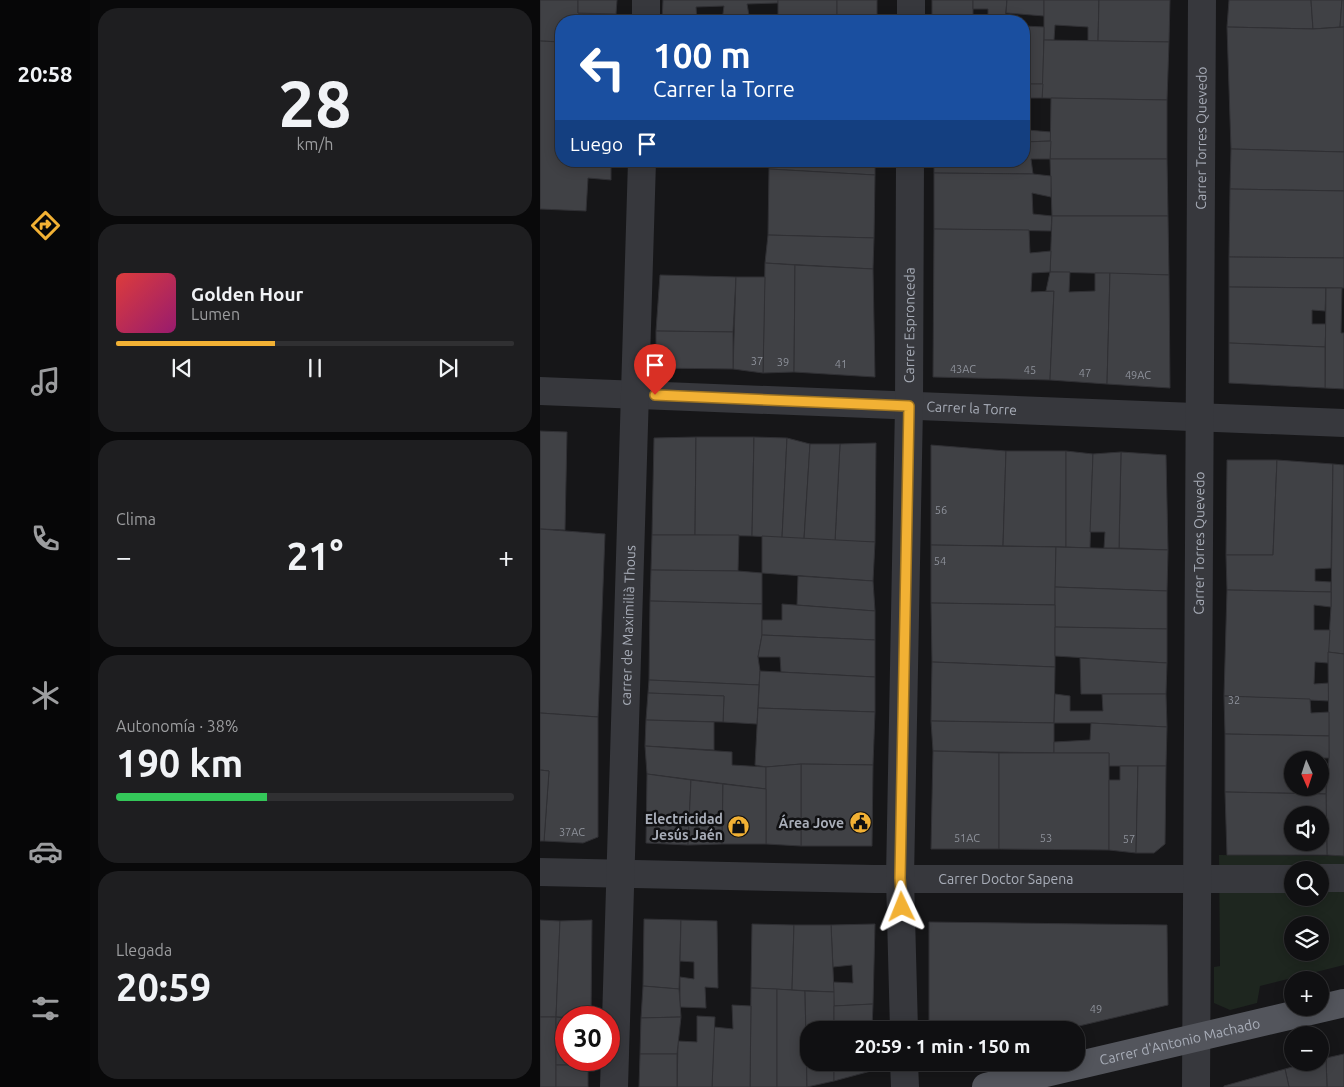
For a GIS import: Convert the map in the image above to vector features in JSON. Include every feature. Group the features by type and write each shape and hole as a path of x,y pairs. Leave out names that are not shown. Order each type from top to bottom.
{"main road":[{"name":"Carrer d'Antonio Machado","path":"986,1087 1344,1003"}],"street":[{"path":"646,0 646,15"},
{"path":"911,0 911,15"},
{"name":"Carrer Torres Quevedo","path":"1196,1087 1202,0"},
{"name":"carrer de Maximilià Thous","path":"614,1087 642,167"},
{"name":"Carrer Espronceda","path":"904,1021 900,878 909,406 910,167"},
{"name":"Carrer la Torre","path":"540,391 1344,423"},
{"name":"Carrer Doctor Sapena","path":"540,872 900,878 1284,879"},
{"path":"1329,878 1344,878"},
{"path":"904,1071 905,1087"}],"shaded area":[{"path":"1219,855 1344,856 1344,965 1320,971 1284,971 1284,980 1260,986 1257,1003 1230,1010 1214,1003 1214,967 1220,966"}],"building":[{"path":"540,0 578,0 578,13 616,14 555,15 555,42 540,41"},
{"path":"578,0 617,0 616,14 578,13"},
{"path":"663,0 778,0 778,3 747,4 749,15 723,15 724,6 696,7 697,15 662,15"},
{"path":"778,0 837,0 837,15 778,15"},
{"path":"837,0 877,0 877,15 837,15"},
{"path":"932,0 973,0 973,15 932,15"},
{"path":"973,0 1007,0 1006,15 988,15 988,9 973,9"},
{"path":"1007,0 1044,0 1044,16 1006,13"},
{"path":"1044,0 1099,0 1098,41 1088,41 1088,27 1055,25 1054,40 1044,40"},
{"path":"1099,0 1170,0 1169,42 1098,41"},
{"path":"1229,0 1311,0 1313,29 1227,27"},
{"path":"1311,0 1342,0 1340,27 1313,29"},
{"path":"1342,0 1344,0 1344,27 1340,27"},
{"path":"1030,26 1044,27 1043,84 1030,84"},
{"path":"1227,27 1313,29 1344,27 1344,152 1231,149"},
{"path":"1044,40 1169,42 1167,100 1042,98"},
{"path":"540,41 555,42 555,167 611,167 611,180 588,178 586,211 540,209"},
{"path":"1030,84 1043,84 1042,98 1030,98"},
{"path":"1051,98 1167,100 1167,159 1050,159"},
{"path":"1030,130 1051,132 1051,141 1030,142"},
{"path":"1051,141 1050,159 1031,159 1033,174 934,173 934,167 1030,167 1030,142"},
{"path":"1231,149 1344,152 1344,191 1230,189"},
{"path":"1050,159 1167,159 1168,216 1052,216"},
{"path":"769,167 875,167 875,175 769,169"},
{"path":"769,169 875,175 874,238 768,235"},
{"path":"934,173 1033,174 1051,176 1051,197 1032,193 1033,214 1052,216 1051,231 934,229"},
{"path":"1230,189 1344,191 1344,258 1229,257"},
{"path":"1052,216 1168,216 1169,275 1050,272"},
{"path":"934,229 1029,230 1030,253 1051,251 1050,272 1032,273 1031,292 1054,291 1050,380 933,377"},
{"path":"768,235 874,238 873,269 765,263"},
{"path":"1229,257 1344,258 1344,288 1229,287"},
{"path":"765,263 795,265 794,372 763,373"},
{"path":"795,265 873,269 875,377 794,372"},
{"path":"1050,272 1070,272 1069,292 1095,291 1095,273 1110,273 1107,384 1050,380 1054,291 1046,291"},
{"path":"1110,273 1169,275 1170,388 1107,384"},
{"path":"660,275 736,277 733,332 656,331"},
{"path":"736,277 765,277 763,373 733,369"},
{"path":"1229,287 1326,288 1325,311 1312,310 1312,324 1326,324 1325,347 1229,343"},
{"path":"1326,288 1342,288 1341,333 1344,333 1344,389 1325,388"},
{"path":"656,331 733,332 733,369 656,368"},
{"path":"1229,343 1325,347 1325,388 1229,383"},
{"path":"540,431 567,432 565,530 540,529"},
{"path":"696,437 695,535 652,535 654,438"},
{"path":"696,437 754,437 752,536 695,535"},
{"path":"754,437 787,438 782,538 752,536"},
{"path":"787,438 810,444 804,539 782,538"},
{"path":"876,443 875,542 835,541 840,444"},
{"path":"810,444 840,444 835,541 804,539"},
{"path":"931,445 1006,451 1003,546 931,545"},
{"path":"1006,451 1066,451 1066,547 1003,546"},
{"path":"1066,451 1093,454 1090,548 1066,547"},
{"path":"1121,452 1166,455 1168,550 1119,548"},
{"path":"1121,452 1119,548 1104,548 1105,532 1090,532 1093,454"},
{"path":"1227,460 1277,460 1273,555 1226,555"},
{"path":"1277,460 1333,464 1331,568 1315,569 1315,581 1331,582 1331,592 1227,590 1226,555 1273,555"},
{"path":"1333,464 1344,465 1344,654 1328,652 1331,607"},
{"path":"540,529 605,534 598,717 540,713"},
{"path":"652,535 739,535 738,571 651,570"},
{"path":"762,536 875,542 873,581 762,573"},
{"path":"931,545 1056,547 1055,605 931,603"},
{"path":"1056,547 1168,550 1167,591 1055,587"},
{"path":"651,570 762,573 762,604 650,601"},
{"path":"798,576 873,581 875,611 797,605"},
{"path":"1055,587 1167,591 1167,629 1055,627"},
{"path":"1227,590 1331,592 1331,607 1314,605 1314,630 1330,630 1328,663 1315,662 1314,684 1329,683 1329,701 1224,696"},
{"path":"650,601 762,604 762,635 758,657 759,685 649,680"},
{"path":"931,603 1055,605 1055,667 932,662"},
{"path":"782,604 875,611 875,640 762,635 762,620 782,620"},
{"path":"1055,627 1167,629 1167,663 1055,656"},
{"path":"762,635 875,640 875,677 781,672 780,657 758,657"},
{"path":"1328,652 1344,654 1344,856 1327,855 1327,851 1329,851 1329,806 1326,806 1326,796 1329,796"},
{"path":"1080,658 1167,663 1166,694 1081,694"},
{"path":"932,662 1055,667 1054,723 931,721"},
{"path":"760,671 875,677 875,712 758,708"},
{"path":"649,680 759,685 757,724 723,722 724,696 648,693"},
{"path":"648,693 724,696 723,722 646,720"},
{"path":"1055,694 1070,696 1070,711 1103,711 1102,694 1166,694 1167,727 1054,723"},
{"path":"1224,696 1310,699 1311,713 1329,712 1329,736 1225,734"},
{"path":"758,708 875,712 873,765 801,764 766,767 755,765"},
{"path":"540,713 598,717 598,837 583,843 544,841 549,771 540,770"},
{"path":"646,720 714,722 714,750 645,746"},
{"path":"931,721 1054,723 1054,753 933,751"},
{"path":"1091,723 1167,727 1166,766 1109,766 1109,753 1054,753 1054,742 1090,740"},
{"path":"1225,734 1329,736 1329,751 1284,751 1284,793 1225,792"},
{"path":"645,746 732,752 732,765 766,767 766,789 647,774"},
{"path":"933,751 999,753 999,849 931,849"},
{"path":"999,753 1109,753 1109,850 999,849"},
{"path":"801,764 873,765 872,846 801,846"},
{"path":"801,764 801,846 766,844 766,767"},
{"path":"1120,766 1138,766 1136,853 1109,850 1109,780 1120,780"},
{"path":"1138,766 1166,766 1165,844 1154,853 1136,853"},
{"path":"540,770 549,771 544,841 540,841"},
{"path":"647,774 691,780 688,845 646,843"},
{"path":"691,780 723,784 722,844 688,845"},
{"path":"723,784 766,789 766,844 722,844"},
{"path":"1225,792 1284,793 1284,796 1326,796 1326,806 1284,806 1284,851 1327,851 1327,855 1227,855"},
{"path":"644,919 681,920 679,989 643,986"},
{"path":"540,920 560,921 555,1017 540,1017"},
{"path":"592,920 591,1006 556,1006 560,921"},
{"path":"681,920 717,921 718,988 705,987 706,1008 680,1007 680,977 694,979 694,962 680,961"},
{"path":"929,922 1167,925 1168,1005 1085,1025 1085,1021 929,1021"},
{"path":"752,924 794,925 792,990 751,988"},
{"path":"875,924 873,1004 834,1006 833,982 853,983 852,965 833,967 831,925"},
{"path":"794,925 831,925 834,992 792,990"},
{"path":"643,986 679,989 681,1017 641,1018"},
{"path":"751,988 777,989 777,1087 750,1087"},
{"path":"777,989 805,991 806,1021 800,1021 800,1071 807,1071 807,1087 777,1087"},
{"path":"805,991 834,992 834,1021 806,1021"},
{"path":"873,1004 872,1021 834,1021 834,1006"},
{"path":"732,1005 751,1006 750,1087 712,1087 714,1027 733,1029"},
{"path":"697,1016 715,1017 712,1087 677,1087 678,1041 697,1042"},
{"path":"540,1017 555,1017 556,1087 540,1087"},
{"path":"681,1017 677,1054 640,1054 641,1018"},
{"path":"640,1054 677,1054 677,1087 639,1087"},
{"path":"1344,1054 1344,1087 1327,1087 1326,1071 1329,1071 1329,1057"},
{"path":"1284,1069 1289,1087 1224,1087"},
{"path":"556,1071 588,1071 588,1087 556,1087"},
{"path":"807,1071 834,1071 834,1081 807,1087"},
{"path":"834,1071 871,1071 834,1081"},
{"path":"1285,1071 1326,1071 1327,1087 1289,1087"}],"place":[{"name":"Área Jove","path":"860,823"},
{"name":"Electricidad Jesús Jaén","path":"739,827"}],"route":[{"path":"655,395 909,406 900,878 902,907"}]}
